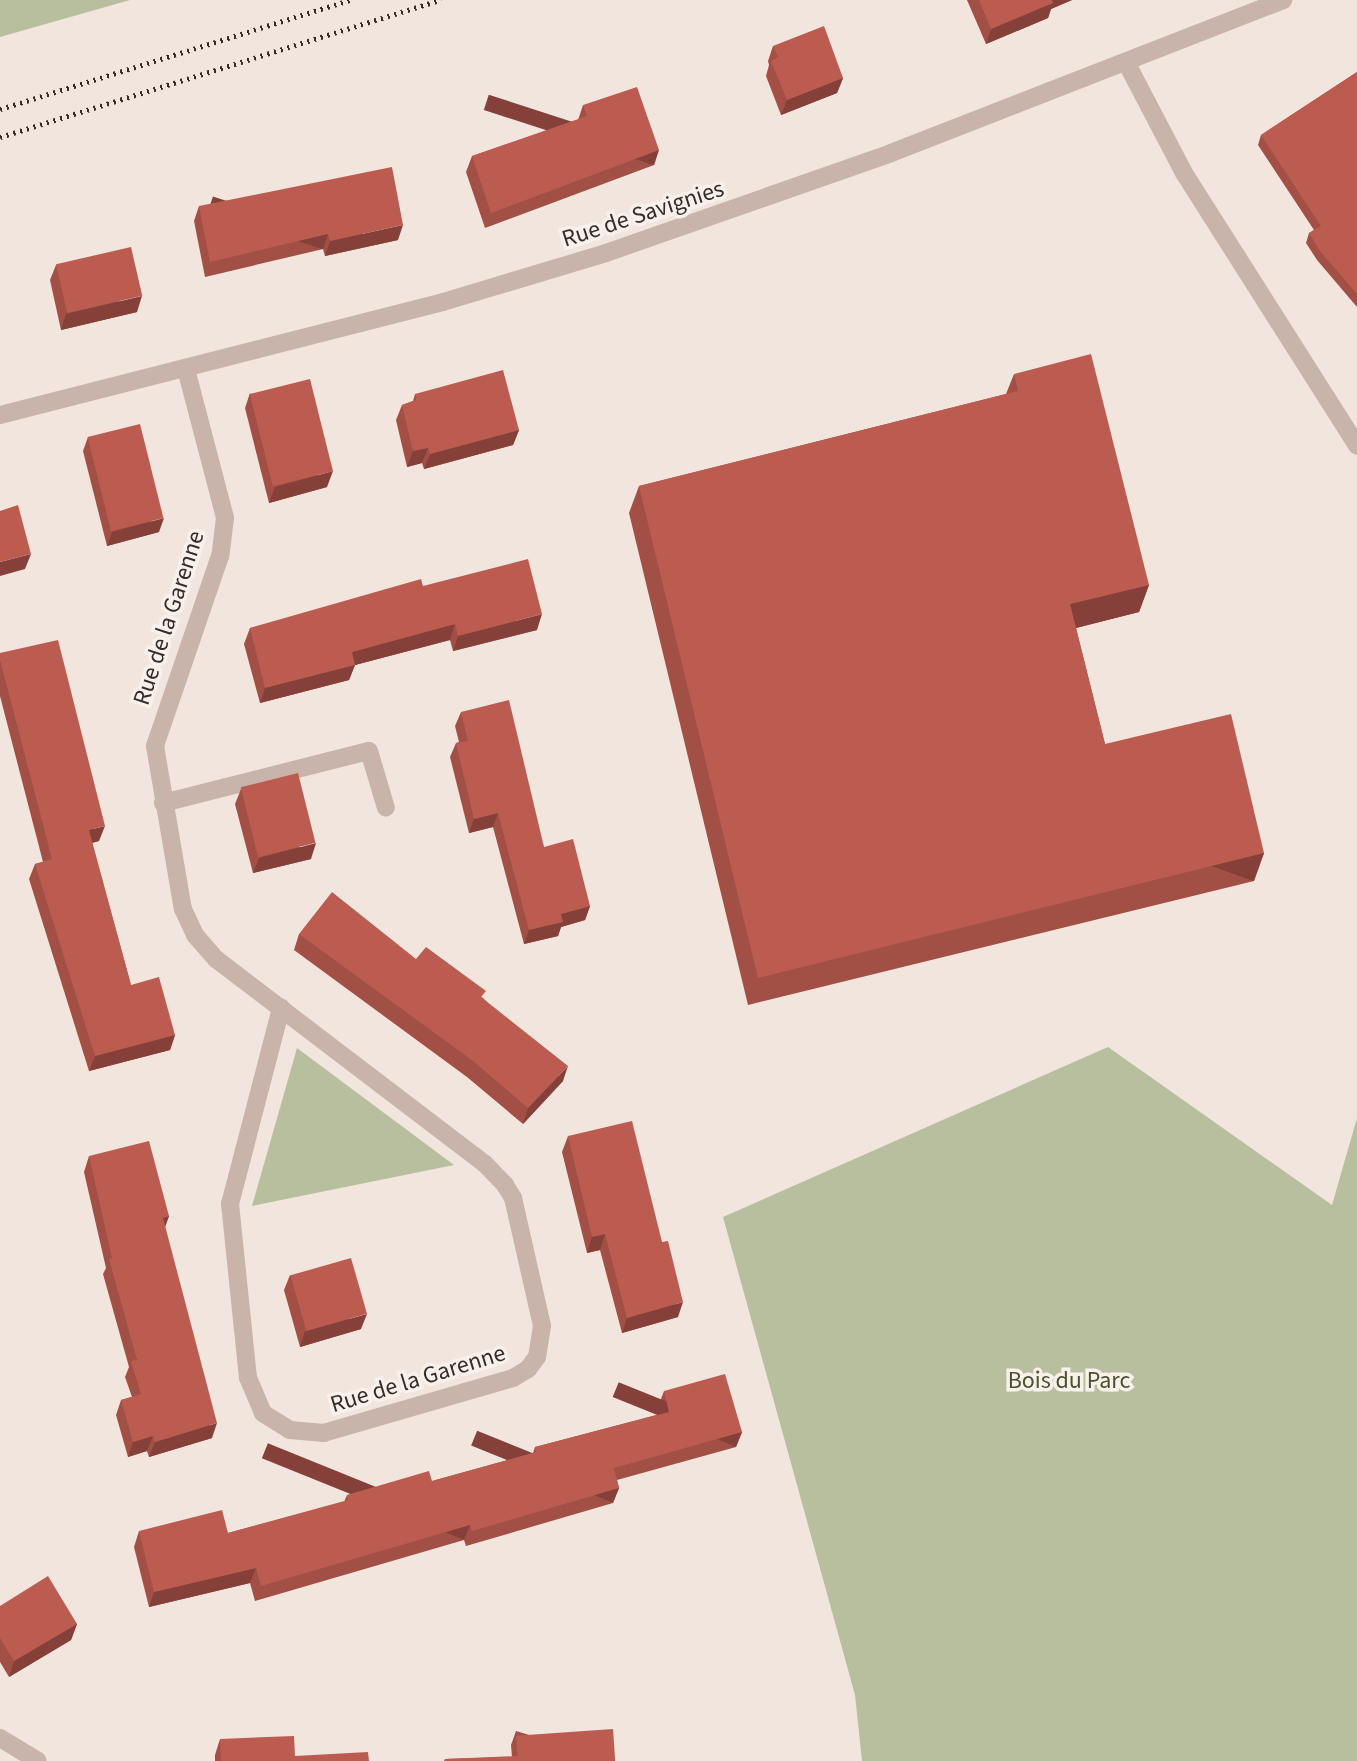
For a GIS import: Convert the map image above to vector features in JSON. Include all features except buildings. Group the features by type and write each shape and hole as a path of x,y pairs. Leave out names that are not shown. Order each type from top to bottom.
{"street":[{"name":"Rue de Savignies","path":"0,415 498,287 632,244 891,153 1283,0"},
{"path":"1126,62 1184,173 1357,446"},
{"name":"Rue de la Garenne","path":"187,369 222,502 224,538 158,727 155,746 163,803 187,922 216,959 281,1008 485,1164 505,1185 513,1198 542,1326 537,1357 528,1369 513,1378 324,1433 290,1430 263,1413 248,1378 230,1204 281,1008"},
{"path":"163,803 369,751 386,808"},
{"path":"0,1738 38,1761"}],"green space":[{"path":"0,0 130,0 0,37"},
{"name":"Bois du Parc","path":"1108,1047 1332,1205 1357,1118 1357,1761 862,1761 855,1695 723,1217"},
{"path":"297,1048 454,1165 252,1206"}],"railway":[{"path":"0,109 350,0"},
{"path":"0,137 441,0"}]}
